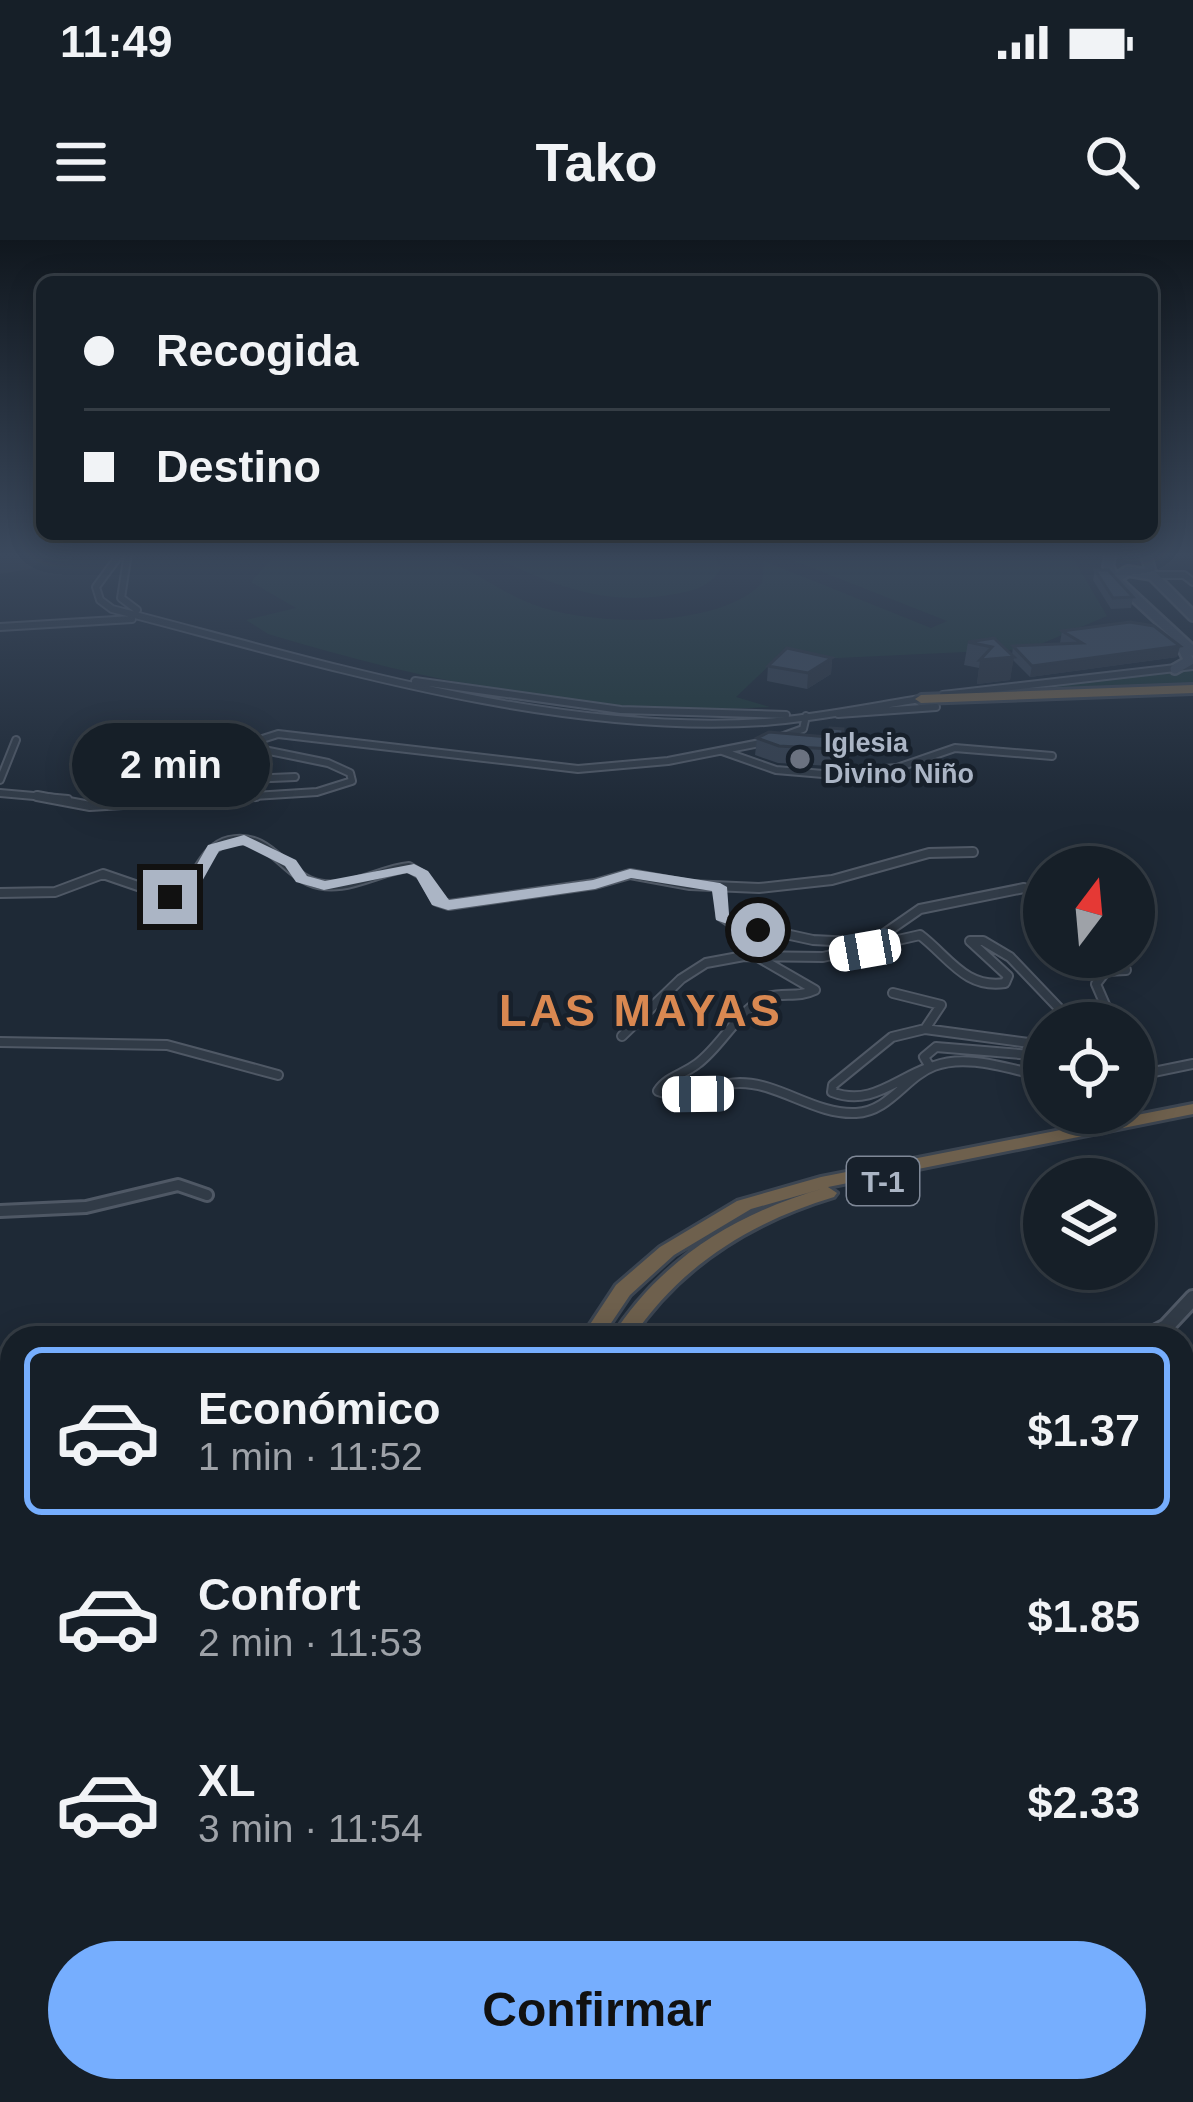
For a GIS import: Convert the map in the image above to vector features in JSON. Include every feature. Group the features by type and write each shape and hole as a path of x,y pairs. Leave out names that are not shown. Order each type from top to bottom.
{"highway":[{"path":"921,699 1193,691"},
{"path":"936,707 1193,691"},
{"name":"T-1","path":"598,1326 610,1305 667,1251 743,1205 820,1183 1193,1109"},
{"name":"T-1","path":"629,1326 683,1264 785,1208 820,1195 1193,1120"},
{"path":"586,1326 610,1305"}],"main road":[{"path":"1175,668 1189,659 1177,640"}],"street":[{"path":"230,640 462,698 653,721 747,723 1193,666"},
{"path":"252,640 422,683 621,710 806,716 936,707"},
{"path":"921,699 936,707"},
{"path":"0,793 101,805 317,792 352,781 350,773 328,764 254,748 256,741 278,734 578,769 722,751 795,734 806,716"},
{"path":"1,775 16,740"},
{"path":"722,751 776,770 823,775 897,768 955,748 1052,756"},
{"path":"101,805 106,785 295,777"},
{"path":"199,798 203,781"},
{"path":"0,893 55,892 103,874 170,897 191,888 213,848 233,839 257,844 291,863 302,879 324,886 409,868 422,874 437,901 448,905 595,884 630,874 720,887 832,880 929,853 973,852"},
{"path":"720,887 722,916 730,922 813,940 885,943"},
{"path":"871,943 920,908 1023,888"},
{"path":"622,1036 646,1018 666,989 683,976 731,955 830,956 920,935 968,979 990,987 1005,983 1008,976 970,941 986,940 1015,958 1049,1002"},
{"path":"758,957 773,971 807,980 815,990 805,995 770,996 752,1007 699,1063 658,1090 698,1094 716,1086 757,1085 814,1106 859,1113 898,1096 930,1067"},
{"path":"893,993 941,1005 925,1029"},
{"path":"1023,1042 925,1029 892,1037 831,1090 845,1099 862,1099 930,1067 966,1062 1023,1072"},
{"path":"0,1042 166,1045 278,1075"},
{"path":"930,1067 924,1057 928,1050 946,1046 1023,1053"},
{"path":"1155,1072 1193,1064"},
{"path":"0,1211 86,1207 178,1185 207,1195"},
{"path":"1167,1326 1193,1298"}],"green space":[{"path":"288,640 1051,640 1029,649 774,661 736,697 770,707 706,709 579,702 516,693"},
{"path":"1193,670 1193,686 988,693"}],"building":[{"path":"996,640 1014,657 980,660 992,647 968,642"},
{"path":"1077,640 1172,640 1180,646 1032,666 1013,646 1082,643"},
{"path":"787,648 832,658 808,673 768,666"},
{"path":"830,728 843,729 842,741 834,741 832,749 779,746 757,738 769,732 828,737"}],"place":[{"name":"Iglesia Divino Niño","path":"800,759"}],"district":[{"name":"LAS MAYAS","path":"641,1010"}],"route":[{"path":"170,897 191,888 213,848 233,839 257,844 291,863 302,879 324,886 409,868 422,874 437,901 448,905 480,904 630,874 720,887 722,916 758,930"}]}
